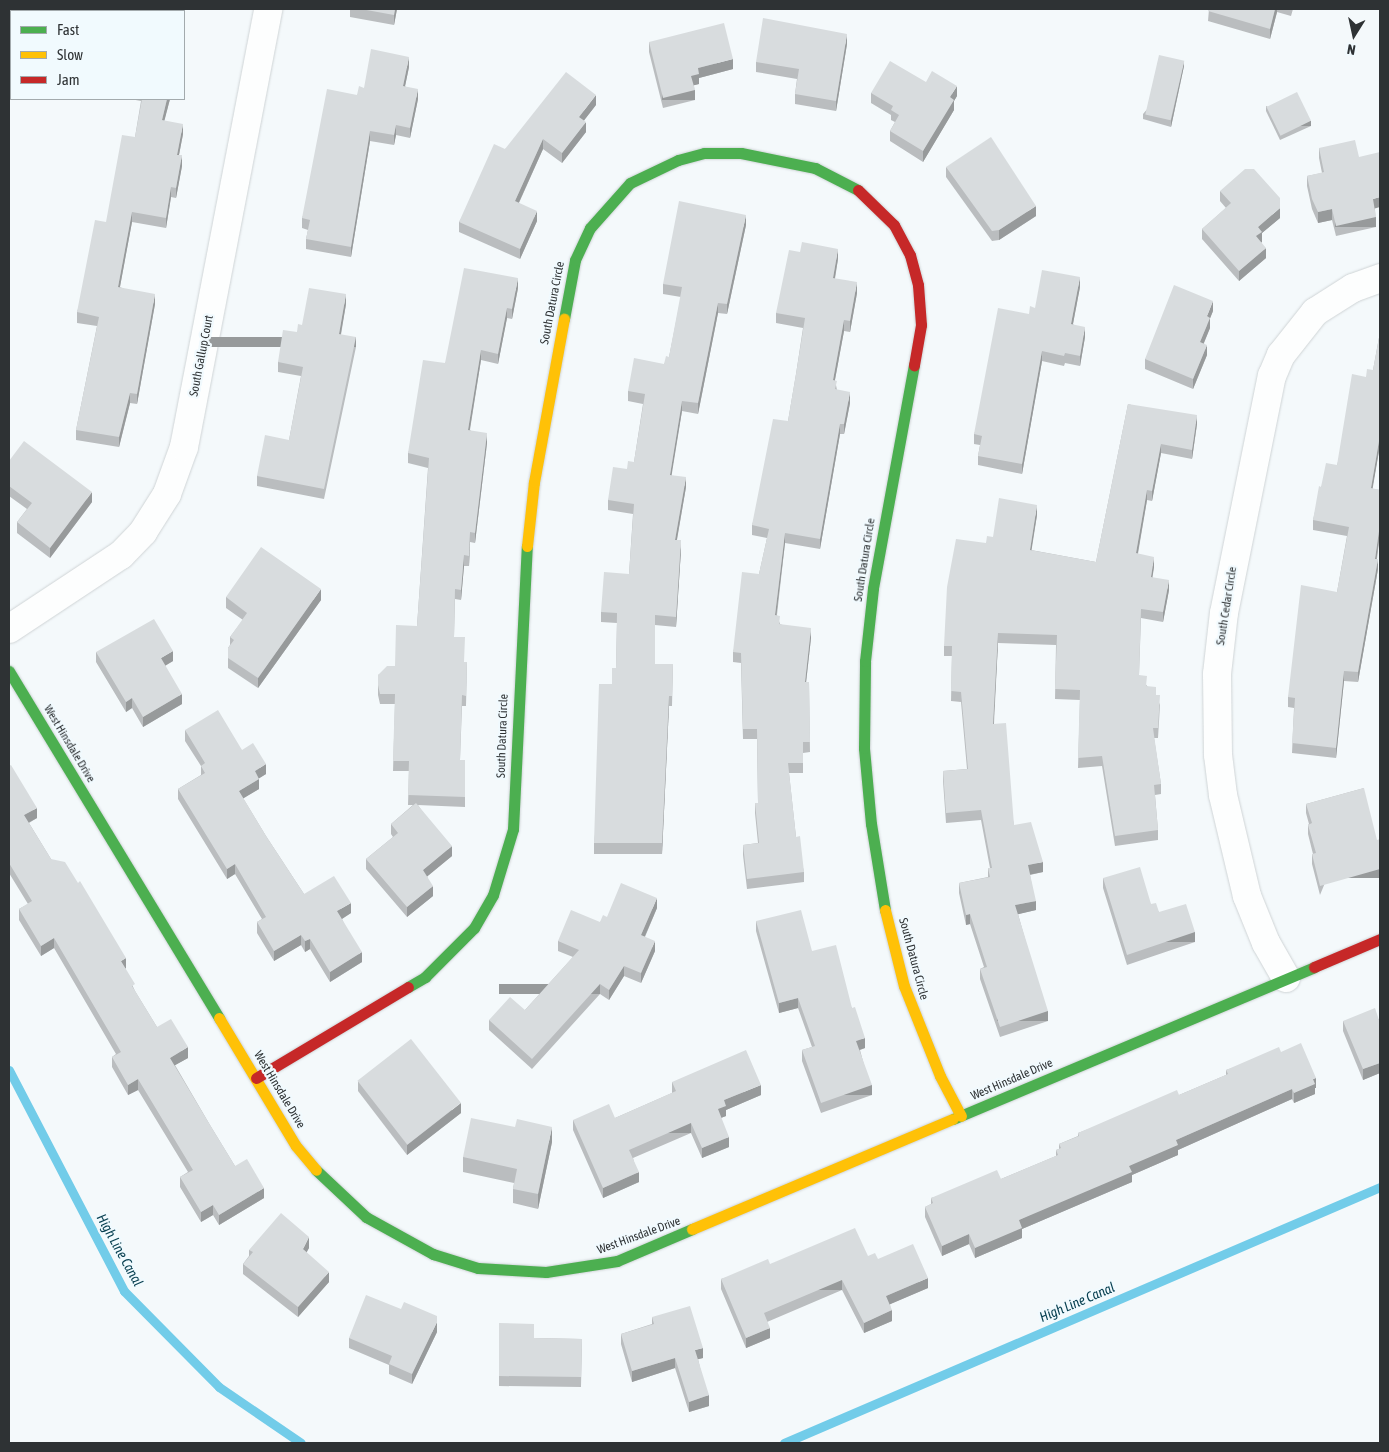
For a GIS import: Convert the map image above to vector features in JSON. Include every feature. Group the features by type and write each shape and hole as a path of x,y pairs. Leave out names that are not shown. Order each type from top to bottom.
{"street":[{"name":"South Gallup Court","path":"9,629 121,555 143,532 167,494 186,437 268,9"},
{"name":"South Datura Circle","path":"256,1078 425,977 474,928 493,895 513,829 523,580 534,482 574,260 590,228 630,182 678,160 704,153 741,153 815,168 854,186 894,225 910,255 918,285 921,325 873,588 865,661 864,748 871,824 887,920 904,986 940,1076 961,1116"},
{"name":"South Cedar Circle","path":"1286,978 1266,942 1247,896 1223,795 1218,755 1218,674 1224,613 1272,376 1281,355 1315,312 1353,288 1380,278"},
{"name":"West Hinsdale Drive","path":"9,671 296,1146 328,1184 366,1217 433,1254 478,1268 546,1272 617,1261 1380,939"}],"building":[{"path":"119,9 176,9 176,10"},
{"path":"361,9 395,9 394,15"},
{"path":"1209,9 1275,9 1270,29 1208,11"},
{"path":"763,18 847,34 836,101 795,94 799,69 756,62"},
{"path":"724,23 733,59 698,68 699,74 691,76 695,90 663,98 649,42"},
{"path":"371,49 409,57 403,86 418,89 410,128 396,125 394,135 370,131 351,247 306,239 310,220 302,218 327,89 357,95 359,86 364,88"},
{"path":"1159,55 1184,61 1171,120 1145,114"},
{"path":"890,61 926,82 932,71 957,86 950,97 954,100 923,151 890,131 899,115 891,110 893,106 871,93"},
{"path":"566,72 596,95 579,117 586,122 562,153 543,139 515,201 537,211 520,249 459,222 494,144 505,149"},
{"path":"1297,92 1311,121 1280,136 1266,107"},
{"path":"142,100 167,100 162,120 183,124 177,155 182,155 176,188 171,187 166,218 132,212 118,287 155,294 137,394 130,393 119,437 76,430 99,317 77,312 95,220 106,222 122,135 135,137"},
{"path":"991,137 1036,206 999,230 992,231 946,167"},
{"path":"1355,140 1359,157 1380,152 1380,197 1373,199 1376,217 1336,226 1332,209 1318,212 1312,199 1307,176 1324,172 1319,148"},
{"path":"1245,169 1254,169 1280,198 1280,208 1258,227 1262,232 1256,236 1266,248 1239,271 1202,229 1231,203 1220,191"},
{"path":"679,201 746,215 727,304 718,303 698,403 682,401 670,475 686,477 675,540 681,540 676,617 655,615 655,664 673,664 672,696 669,696 662,843 594,843 599,684 612,684 612,668 616,668 617,613 601,612 604,572 629,574 634,504 608,500 613,467 627,469 628,461 634,462 645,394 628,391 634,358 664,364 666,356 669,357 682,287 663,284"},
{"path":"802,242 838,249 833,278 857,282 850,321 844,320 833,380 837,381 835,389 850,392 844,424 840,424 820,539 785,533 775,615 780,616 779,624 811,628 805,682 809,682 810,742 803,742 803,763 788,763 796,837 800,836 804,872 747,879 743,845 759,843 755,803 758,803 757,729 743,729 741,653 733,652 742,572 759,574 769,529 752,525 773,419 788,421 796,374 805,318 776,313 789,250 800,252"},
{"path":"464,268 518,278 512,309 507,308 498,354 481,350 468,430 487,433 475,533 470,532 469,556 464,555 461,590 455,589 454,637 465,637 464,662 467,662 466,696 462,695 460,760 465,760 465,797 408,795 409,761 393,761 395,694 380,694 378,675 387,666 395,666 396,625 417,626 429,458 408,453 423,360 445,363"},
{"path":"1042,270 1080,277 1071,324 1085,327 1080,356 1065,353 1064,356 1042,351 1022,464 978,456 982,436 974,434 998,308 1029,314 1030,306 1035,308"},
{"path":"1174,285 1213,301 1207,316 1210,318 1200,342 1207,345 1193,379 1145,359"},
{"path":"309,288 346,294 339,334 356,337 324,489 257,476 265,435 289,440 303,367 278,362 283,330 297,332 298,324 302,325"},
{"path":"1380,332 1380,441 1371,488 1380,490 1380,524 1375,559 1378,559 1358,672 1344,671 1336,748 1292,743 1295,698 1288,697 1301,585 1337,592 1349,527 1313,520 1319,486 1321,487 1326,463 1337,465 1352,374 1366,377 1367,369 1373,370"},
{"path":"1128,404 1197,415 1192,450 1161,444 1152,491 1147,490 1136,553 1154,557 1151,577 1169,580 1163,612 1141,609 1139,675 1147,676 1146,686 1156,687 1156,695 1160,695 1158,728 1153,728 1161,784 1154,785 1158,830 1115,836 1102,756 1078,758 1080,690 1055,689 1057,635 998,633 993,724 1006,723 1014,825 1031,822 1043,862 1028,865 1036,901 1015,905 1048,1011 1000,1027 980,969 987,967 970,914 966,915 959,883 990,877 988,868 992,868 981,810 946,813 943,771 968,769 961,692 951,691 952,646 944,646 947,587 956,539 986,543 987,536 993,537 999,498 1037,505 1030,550 1096,562"},
{"path":"24,441 92,492 50,548 17,522 32,503 9,486 9,461"},
{"path":"261,547 321,589 258,678 228,658 228,648 234,640 230,637 247,613 226,597"},
{"path":"154,619 173,651 161,658 182,694 143,717 132,698 126,702 96,652"},
{"path":"218,710 242,750 253,743 266,764 255,771 259,779 239,791 304,894 334,876 351,903 337,911 362,952 330,972 310,939 305,941 301,935 274,951 257,922 266,917 235,864 227,869 178,789 205,773 201,766 205,763 185,730"},
{"path":"11,765 37,808 24,815 51,859 65,862 78,883 80,881 126,958 121,961 135,984 132,986 157,1027 171,1019 188,1047 170,1058 235,1166 247,1159 264,1188 219,1215 213,1205 201,1212 180,1177 193,1170 138,1079 128,1085 112,1057 121,1052 54,938 41,946 19,909 32,901 9,863 9,766"},
{"path":"1364,788 1377,840 1380,839 1380,869 1320,886 1312,854 1316,853 1308,825 1312,823 1306,804"},
{"path":"416,803 452,846 423,870 433,886 407,907 366,859 398,833 391,824"},
{"path":"1140,867 1151,904 1156,903 1159,912 1186,904 1195,932 1127,955 1103,878"},
{"path":"621,883 657,898 641,935 655,941 641,973 624,966 609,990 600,984 532,1059 489,1020 510,997 525,1010 579,950 558,941 571,910 600,922 603,915 607,917"},
{"path":"801,910 812,951 836,945 852,1008 855,1007 865,1038 856,1041 872,1085 821,1103 802,1050 815,1046 798,998 779,1003 756,921"},
{"path":"1375,1008 1380,1019 1380,1063 1363,1069 1343,1021"},
{"path":"411,1039 461,1103 407,1145 357,1081"},
{"path":"1301,1043 1316,1078 1313,1079 1315,1084 1294,1093 1292,1089 1176,1140 1178,1145 1129,1166 1132,1172 1019,1220 1022,1228 975,1248 969,1234 942,1246 925,1207 933,1203 931,1198 997,1170 1001,1179 1058,1155 1056,1150 1061,1148 1059,1144 1079,1136 1078,1133 1177,1090 1179,1095 1228,1074 1226,1070 1279,1047 1281,1052"},
{"path":"746,1050 761,1085 724,1100 726,1106 718,1109 729,1137 702,1148 691,1123 629,1150 639,1172 603,1188 573,1120 609,1104 615,1118 676,1091 672,1082"},
{"path":"471,1118 515,1127 517,1119 552,1127 538,1194 513,1189 517,1169 463,1157"},
{"path":"281,1213 309,1237 303,1249 329,1272 298,1307 243,1264 253,1252 249,1250"},
{"path":"855,1228 868,1256 875,1253 878,1259 913,1244 928,1278 886,1296 892,1310 864,1323 842,1280 764,1313 770,1328 746,1338 721,1279 768,1259 770,1264"},
{"path":"366,1295 401,1309 404,1302 437,1316 437,1322 412,1374 389,1364 392,1356 349,1338"},
{"path":"690,1306 703,1348 695,1350 709,1395 689,1402 675,1358 632,1371 621,1334 654,1324 652,1317"},
{"path":"499,1323 534,1324 534,1338 582,1339 581,1377 499,1376"}],"waterway":[{"name":"High Line Canal","path":"9,1070 124,1291 219,1387 301,1443"},
{"name":"High Line Canal","path":"784,1443 1380,1187"}],"traffic: fast":[{"path":"564,319 575,260 590,228 630,183 678,160 704,153 741,153 815,168 858,190"},
{"path":"885,910 871,824 864,748 865,661 873,588 914,365"},
{"path":"408,987 425,977 474,928 493,895 513,829 527,546"},
{"path":"9,671 219,1018"},
{"path":"953,1119 1314,967"},
{"path":"316,1170 366,1217 433,1254 478,1268 546,1272 617,1261 692,1229"}],"traffic: slow":[{"path":"527,546 534,482 564,319"},
{"path":"885,910 904,986 940,1076 961,1116"},
{"path":"219,1018 296,1146 316,1170"},
{"path":"692,1229 953,1119"}],"traffic: jam":[{"path":"858,190 894,225 910,255 918,285 921,325 914,365"},
{"path":"1314,967 1380,939"},
{"path":"256,1078 408,987"}]}
